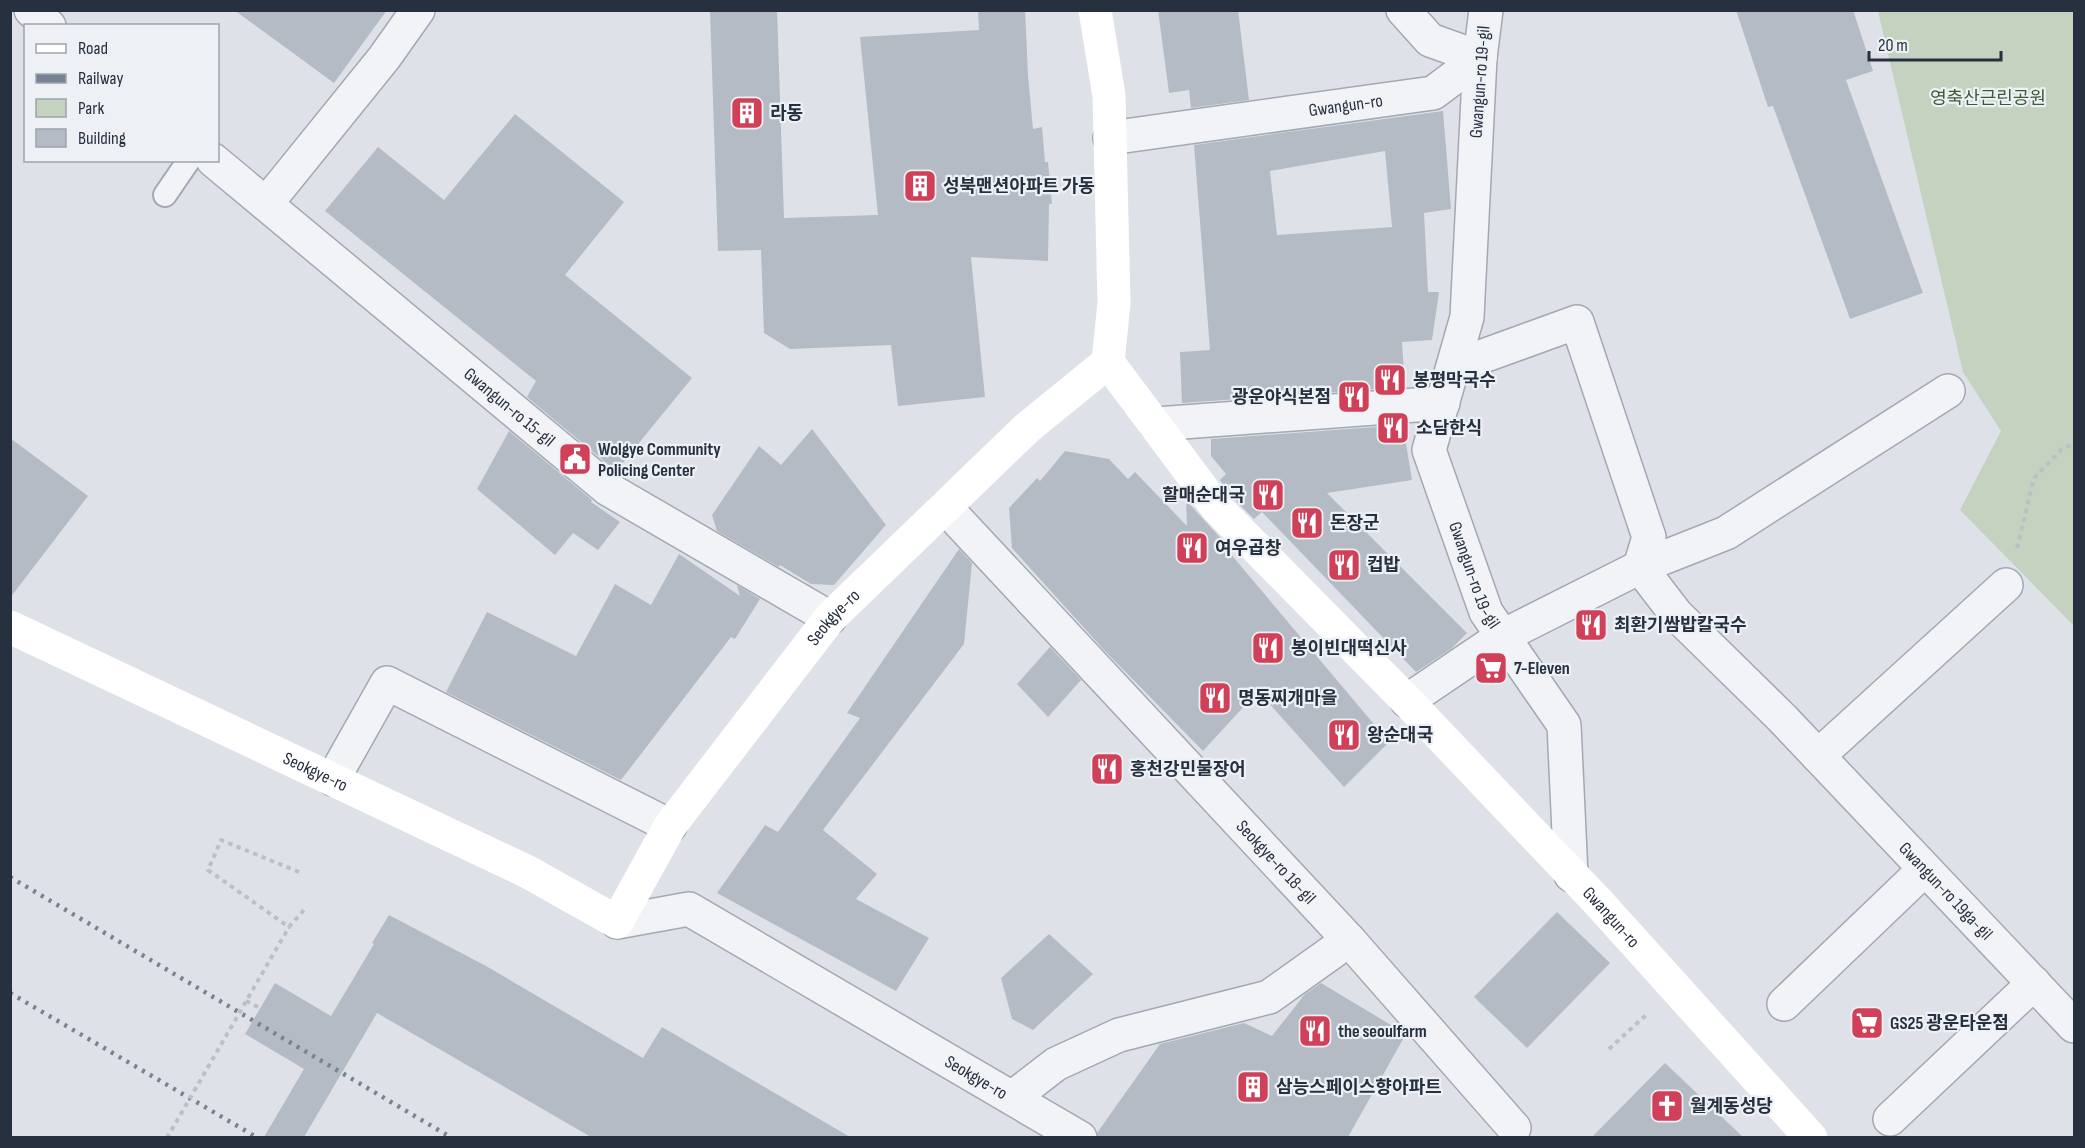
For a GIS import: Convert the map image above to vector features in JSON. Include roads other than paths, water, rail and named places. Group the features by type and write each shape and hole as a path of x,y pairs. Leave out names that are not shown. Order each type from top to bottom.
{"street":[{"path":"31,10 47,24"},
{"path":"266,204 384,58 418,10"},
{"path":"1095,10 1109,96 1114,303 1108,362"},
{"path":"1403,10 1430,40 1480,58"},
{"name":"Gwangun-ro 19-gil","path":"1486,10 1480,58 1467,317 1429,450 1486,612 1564,725 1571,875"},
{"name":"Gwangun-ro","path":"1110,138 1433,93 1480,58"},
{"name":"Gwangun-ro 15-gil","path":"215,162 608,489 830,618"},
{"path":"1453,367 1577,322 1649,537 1640,567"},
{"name":"Gwangun-ro","path":"1108,362 1217,508 1407,701 1598,902 1811,1137"},
{"name":"Seokgye-ro","path":"617,922 670,826 830,618 1028,428 1108,362"},
{"path":"1407,701 1503,636 1640,567 1726,533 1948,392"},
{"path":"1156,424 1443,403"},
{"name":"Seokgye-ro 18-gil","path":"946,508 1349,940 1514,1128"},
{"name":"Gwangun-ro 19ga-gil","path":"1640,567 1676,614 1783,719 2074,1026"},
{"path":"1818,756 2006,585"},
{"name":"Seokgye-ro","path":"10,627 528,872 617,922 689,909 1080,1137"},
{"path":"333,779 387,683 670,826"},
{"path":"1784,1004 1925,868"},
{"path":"1012,1098 1056,1064 1119,1035 1269,997 1349,940"},
{"path":"1890,1119 2034,983"}],"lane":[{"path":"165,195 188,162"}],"railway":[{"path":"10,877 452,1138"},
{"path":"10,993 258,1138"}],"place":[{"name":"라동","path":"747,113"},
{"name":"성북맨션아파트 가동","path":"920,186"},
{"name":"봉평막국수","path":"1390,380"},
{"name":"광운야식본점","path":"1354,397"},
{"name":"소담한식","path":"1393,428"},
{"name":"Wolgye Community Policing Center","path":"575,459"},
{"name":"할매순대국","path":"1268,495"},
{"name":"돈장군","path":"1307,523"},
{"name":"여우곱창","path":"1192,548"},
{"name":"컵밥","path":"1344,565"},
{"name":"최환기쌈밥칼국수","path":"1591,625"},
{"name":"봉이빈대떡신사","path":"1268,648"},
{"name":"7-Eleven","path":"1491,668"},
{"name":"명동찌개마을","path":"1215,698"},
{"name":"왕순대국","path":"1344,735"},
{"name":"홍천강민물장어","path":"1107,769"},
{"name":"GS25 광운타운점","path":"1867,1023"},
{"name":"the seoulfarm","path":"1315,1031"},
{"name":"삼능스페이스향아파트","path":"1253,1087"},
{"name":"월계동성당","path":"1667,1106"}],"park label":[{"name":"영축산근린공원","path":"1988,98"}]}
